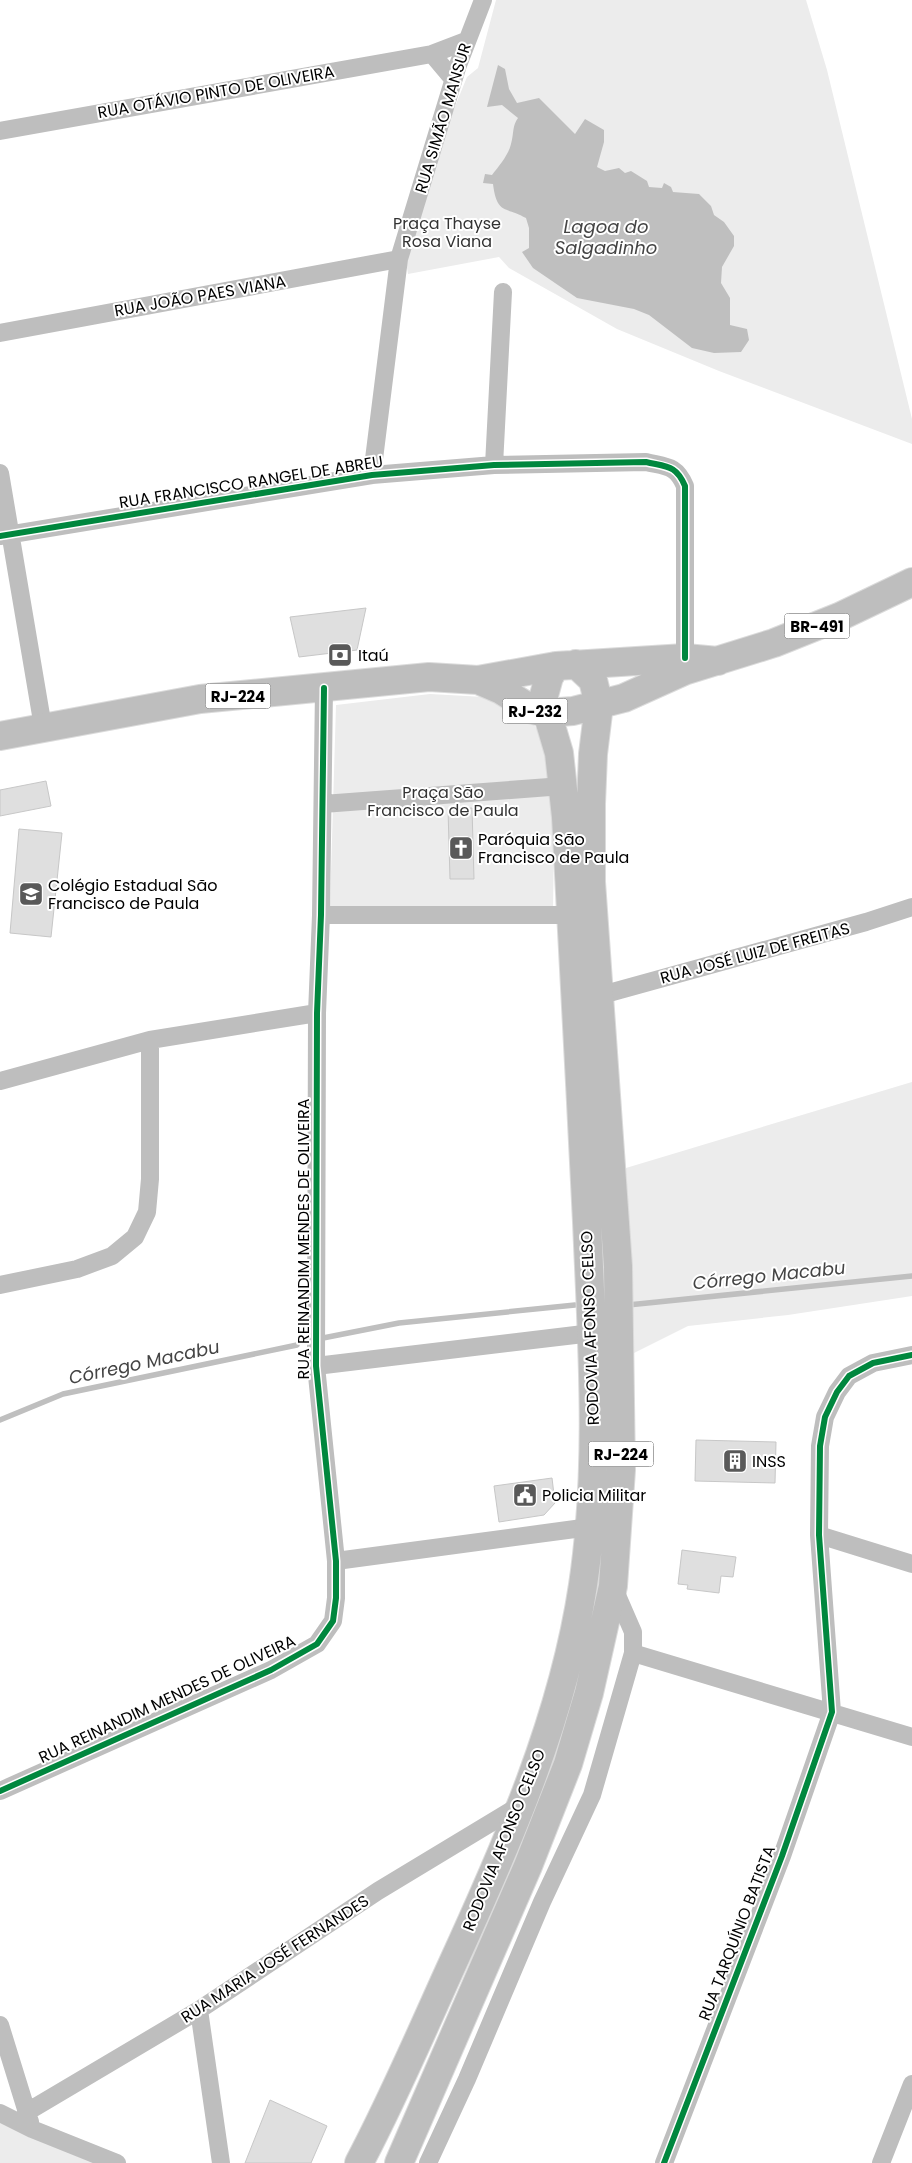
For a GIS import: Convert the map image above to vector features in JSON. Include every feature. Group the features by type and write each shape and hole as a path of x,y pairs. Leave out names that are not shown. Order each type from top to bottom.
{"main road":[{"name":"BR-491","path":"599,705 624,698 684,671 774,643 839,617 912,582"},
{"name":"BR-491","path":"566,665 686,658 718,661"},
{"name":"RJ-232","path":"478,680 566,665"},
{"name":"RODOVIA AFONSO CELSO","path":"359,2163 380,2123 481,1900 522,1804 558,1696 583,1588 593,1486 592,1333 572,915 559,753 543,699 544,688 566,665 594,680 599,705 593,754 591,882 618,1276 621,1470 613,1586 589,1693 570,1755 528,1866 399,2163"},
{"name":"RJ-224","path":"0,736 200,699 429,677 478,680"},
{"name":"RJ-232","path":"478,680 501,690 533,710 546,713 573,711 599,705"}],"street":[{"name":"RUA SIMÃO MANSUR","path":"372,475 399,259 453,79 483,0"},
{"name":"RUA OTÁVIO PINTO DE OLIVEIRA","path":"0,131 432,54 466,41"},
{"path":"432,54 453,79"},
{"name":"RUA JOÃO PAES VIANA","path":"0,333 399,259"},
{"path":"494,465 503,292"},
{"name":"RUA FRANCISCO RANGEL DE ABREU","path":"5,535 372,475 494,465 646,462 671,467 680,474 685,486 686,658"},
{"path":"0,473 5,535 43,727"},
{"name":"RUA REINANDIM MENDES DE OLIVEIRA","path":"0,1791 271,1670 317,1644 333,1622 336,1598 336,1561 316,1366 316,1013 321,915 324,688"},
{"path":"323,804 562,786"},
{"name":"RUA JOSÉ LUIZ DE FREITAS","path":"598,996 866,922 912,907"},
{"path":"321,915 572,915"},
{"path":"0,1081 150,1040 316,1013"},
{"path":"0,1285 85,1266 112,1256 136,1237 147,1212 150,1179 150,1040"},
{"path":"316,1366 592,1333"},
{"path":"832,1712 819,1535 820,1446 825,1417 837,1392 848,1376 873,1363 912,1355"},
{"path":"336,1561 590,1527"},
{"path":"819,1535 912,1564"},
{"path":"428,2163 467,2079 555,1874 592,1795 633,1653 633,1632 613,1586"},
{"path":"633,1653 912,1737"},
{"name":"RUA TARQUÍNIO BATISTA","path":"664,2163 782,1856 832,1712"},
{"name":"RUA MARIA JOSÉ FERNANDES","path":"27,2112 199,2010 378,1891 522,1804"},
{"path":"528,1866 555,1874"},
{"path":"199,2010 221,2163"},
{"path":"0,2025 32,2129"},
{"path":"881,2163 912,2084"},
{"path":"0,2113 32,2129 117,2163"}],"green space":[{"name":"Praça Thayse Rosa Viana","path":"496,0 806,0 827,70 912,419 912,444 719,371 617,329 509,268 499,257 408,274 406,262 438,148 467,77 478,68"},
{"name":"Praça São Francisco de Paula","path":"430,694 484,697 498,702 531,721 545,740 555,774 553,909 330,907 336,705"},
{"path":"912,1082 912,1296 788,1315 688,1326 630,1355 626,1168"},
{"path":"0,2119 100,2163 0,2163"}],"water":[{"name":"Lagoa do Salgadinho","path":"498,65 505,69 509,89 517,103 539,98 575,134 585,119 604,130 604,142 597,167 605,171 619,168 625,173 631,171 647,181 649,187 662,188 664,183 671,187 673,192 699,194 711,206 714,215 724,222 734,236 734,246 722,267 721,283 730,298 730,325 747,329 749,340 741,352 714,353 692,348 649,315 634,309 577,298 533,268 522,252 529,248 529,228 526,218 503,208 497,201 493,184 483,183 485,174 492,175 508,153 518,118 502,105 487,107"}],"building":[{"path":"366,608 357,650 299,657 290,617"},
{"path":"46,781 51,806 0,816 0,790"},
{"name":"Paróquia São Francisco de Paula","path":"472,808 474,879 450,879 448,809"},
{"path":"19,829 62,833 51,937 10,933"},
{"name":"INSS","path":"696,1440 776,1442 775,1483 695,1481"},
{"name":"Policia Militar","path":"552,1478 555,1503 544,1515 499,1522 494,1486"},
{"path":"682,1550 736,1557 733,1577 721,1576 719,1593 687,1589 688,1585 678,1584"},
{"path":"270,2100 327,2126 311,2163 245,2163"}],"waterway":[{"name":"Córrego Macabu","path":"628,1305 912,1276"},
{"name":"Córrego Macabu","path":"323,1338 399,1323 575,1305"},
{"name":"Córrego Macabu","path":"0,1420 63,1394 297,1345"}],"cycle path":[{"path":"0,536 372,475 494,465 646,462 674,470 685,486 685,658"},
{"path":"0,1791 271,1670 317,1644 333,1621 336,1598 336,1561 316,1366 317,1013 321,915 324,688"},
{"path":"664,2163 782,1856 832,1712 819,1535 820,1446 825,1417 837,1392 849,1376 873,1363 912,1355"}],"place":[{"name":"Itaú","path":"340,655"},
{"name":"Paróquia São Francisco de Paula","path":"461,848"},
{"name":"Colégio Estadual São Francisco de Paula","path":"31,894"},
{"name":"INSS","path":"735,1461"},
{"name":"Policia Militar","path":"525,1495"}]}
